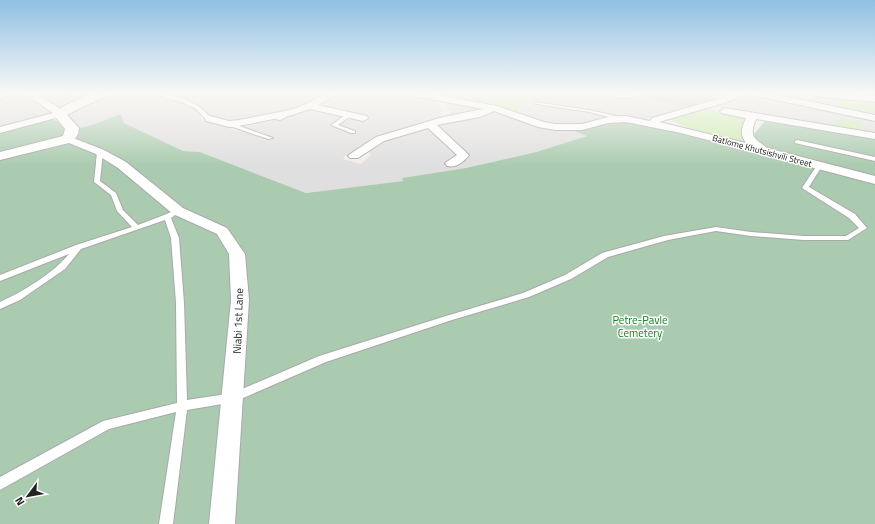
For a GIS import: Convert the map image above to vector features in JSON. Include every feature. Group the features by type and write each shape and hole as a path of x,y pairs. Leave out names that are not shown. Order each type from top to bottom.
{"street":[{"path":"0,130 46,117"},
{"path":"0,156 68,139 72,128 62,117"},
{"path":"210,119 229,124 263,117"},
{"path":"354,156 380,139 447,119 457,117"},
{"name":"Batlome Khutsishvili Street","path":"518,117 537,124 556,127 582,127 608,120 626,119 653,124 875,180"},
{"path":"653,124 656,120 666,117"},
{"path":"751,117 746,136 751,143 773,155"},
{"path":"761,117 875,136"},
{"path":"430,124 463,154 460,159 451,163"},
{"name":"Niabi 1st Lane","path":"68,139 100,152 122,165 173,214 222,231 237,254 240,300 234,397 222,524"}],"lane":[{"path":"345,117 334,125 353,132"},
{"path":"619,117 626,119"},
{"path":"229,124 270,138"},
{"path":"797,142 875,159"},
{"path":"100,152 97,182 114,194 120,211 136,227"},
{"path":"0,484 107,425 182,406 234,397 322,359 526,295 568,277 605,255 666,238 716,229 751,234 848,238 863,228 852,216 805,188 819,166"},
{"path":"0,278 79,247 173,214 180,303 182,406 166,524"},
{"path":"0,306 16,298 62,267 79,247"}],"shaded area":[{"path":"0,117 38,117 0,129"},
{"path":"70,117 201,117 202,120 242,132 248,129 247,126 271,117 440,117 375,139 345,156 343,159 361,164 371,155 368,148 375,143 448,120 462,117 513,117 539,127 574,131 587,136 536,152 466,168 402,178 403,181 306,193 200,152 183,151 124,123 78,128 77,123"},
{"path":"211,117 255,117 232,121"},
{"path":"530,117 616,117 584,125 552,124"},
{"path":"630,117 652,117 643,120"},
{"path":"773,117 864,117 875,120 875,134 859,131 861,122 838,118 833,128"}],"green space":[{"name":"Petre-Pavle Cemetery","path":"112,117 122,117 124,123 183,151 200,152 306,193 403,181 402,178 466,168 536,152 587,136 574,131 614,121 653,126 875,182 875,524 0,524 0,133 49,119 75,128 94,124"},
{"path":"746,117 741,129 741,136 749,146 701,134 670,120 671,118"},
{"path":"838,118 862,122 859,131 833,128"},
{"path":"765,121 875,138 875,177 773,152 758,145 754,134"}]}
